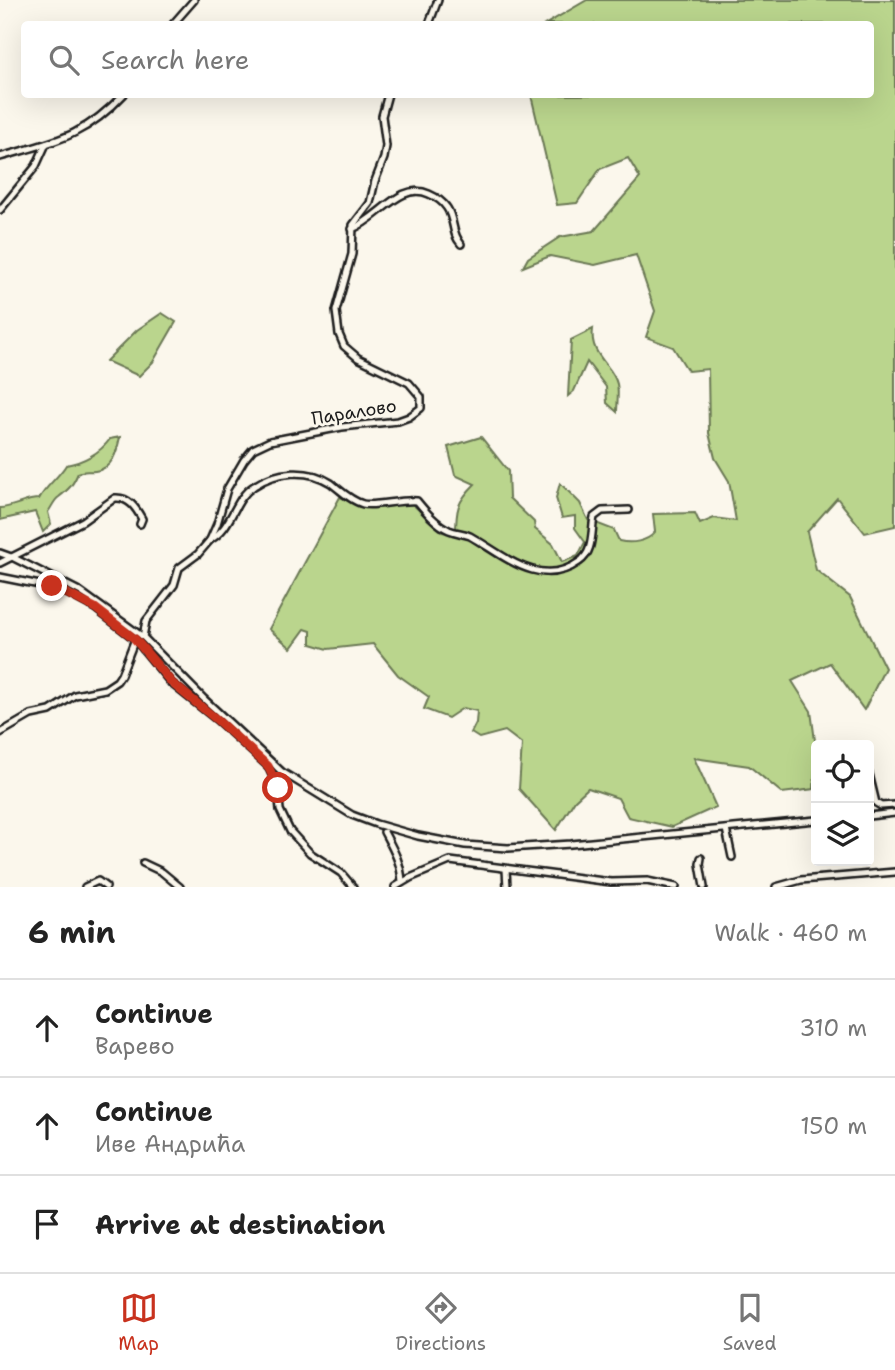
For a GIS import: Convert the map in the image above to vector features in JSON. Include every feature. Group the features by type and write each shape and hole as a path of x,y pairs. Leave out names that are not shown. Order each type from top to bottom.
{"street":[{"path":"176,21 194,0"},
{"path":"430,21 438,0"},
{"path":"0,157 47,144 89,126 120,98"},
{"name":"Паралово","path":"143,637 146,621 171,588 181,565 198,554 210,540 227,489 244,460 258,446 270,441 342,427 398,422 421,408 421,397 412,386 353,355 341,341 336,305 350,261 352,229 370,203 384,158 386,146 382,116 387,98"},
{"path":"0,210 36,166 47,144"},
{"path":"352,229 369,220 400,195 419,190 435,197 446,207 451,216 454,236 461,244"},
{"path":"210,540 222,533 250,488 259,482 303,472 328,481 363,505 417,501 445,527 472,537 522,568 539,572 555,571 579,562 586,555 593,537 594,517 602,511 629,510"},
{"path":"0,563 83,521 115,498 128,501 137,509 142,519 140,524"},
{"path":"0,553 81,592 143,637 271,764 278,788 280,810 290,831 310,853 341,873 353,887"},
{"path":"0,577 60,589 95,608 135,639 172,683 271,764 306,788 376,824 465,845 508,848 811,820"},
{"path":"130,627 146,621"},
{"path":"0,733 31,715 50,711 75,695 105,689 117,681 135,639"},
{"path":"874,790 876,803 881,806 895,805"},
{"path":"874,815 895,813"},
{"path":"726,829 732,857"},
{"path":"384,832 397,856 402,882"},
{"path":"701,858 704,887"},
{"path":"395,887 450,861 611,882 647,881 676,887"},
{"path":"143,863 162,872 180,887"},
{"path":"506,869 507,887"},
{"path":"776,887 801,880 895,872"},
{"path":"85,887 98,881 106,887"}],"green space":[{"path":"587,0 895,0 895,526 865,533 837,498 807,532 816,570 850,597 885,668 864,710 830,663 792,681 811,711 815,740 811,740 811,789 782,793 749,766 694,758 716,807 672,827 628,817 618,798 588,788 575,800 556,830 519,789 522,744 505,731 479,738 471,733 476,723 477,711 463,708 448,718 424,709 429,697 398,675 373,644 328,649 311,644 311,631 305,629 291,648 269,629 340,497 362,507 407,499 442,532 456,534 459,506 475,484 455,475 448,447 481,437 508,471 509,498 534,522 535,529 553,544 562,562 578,556 585,542 575,528 575,516 562,518 556,498 560,483 580,503 588,520 614,530 619,541 638,541 652,535 655,532 653,514 695,513 700,524 714,518 736,521 729,481 715,458 709,433 708,369 688,371 673,347 646,337 655,311 636,255 595,265 550,256 523,267 528,258 560,237 594,231 640,178 628,158 600,169 577,203 557,205 532,98 874,98 874,21 551,21"},
{"path":"162,313 176,322 153,362 139,376 106,361 137,330"},
{"path":"593,329 594,346 615,377 617,412 607,403 606,387 587,362 574,391 568,396 571,340"},
{"path":"120,437 116,453 106,467 78,473 56,500 48,512 51,524 43,532 35,512 0,520 0,508 39,499 66,465 91,456 110,439"}],"route":[{"path":"52,586 95,608 135,639 172,683 268,766 278,788"}]}
